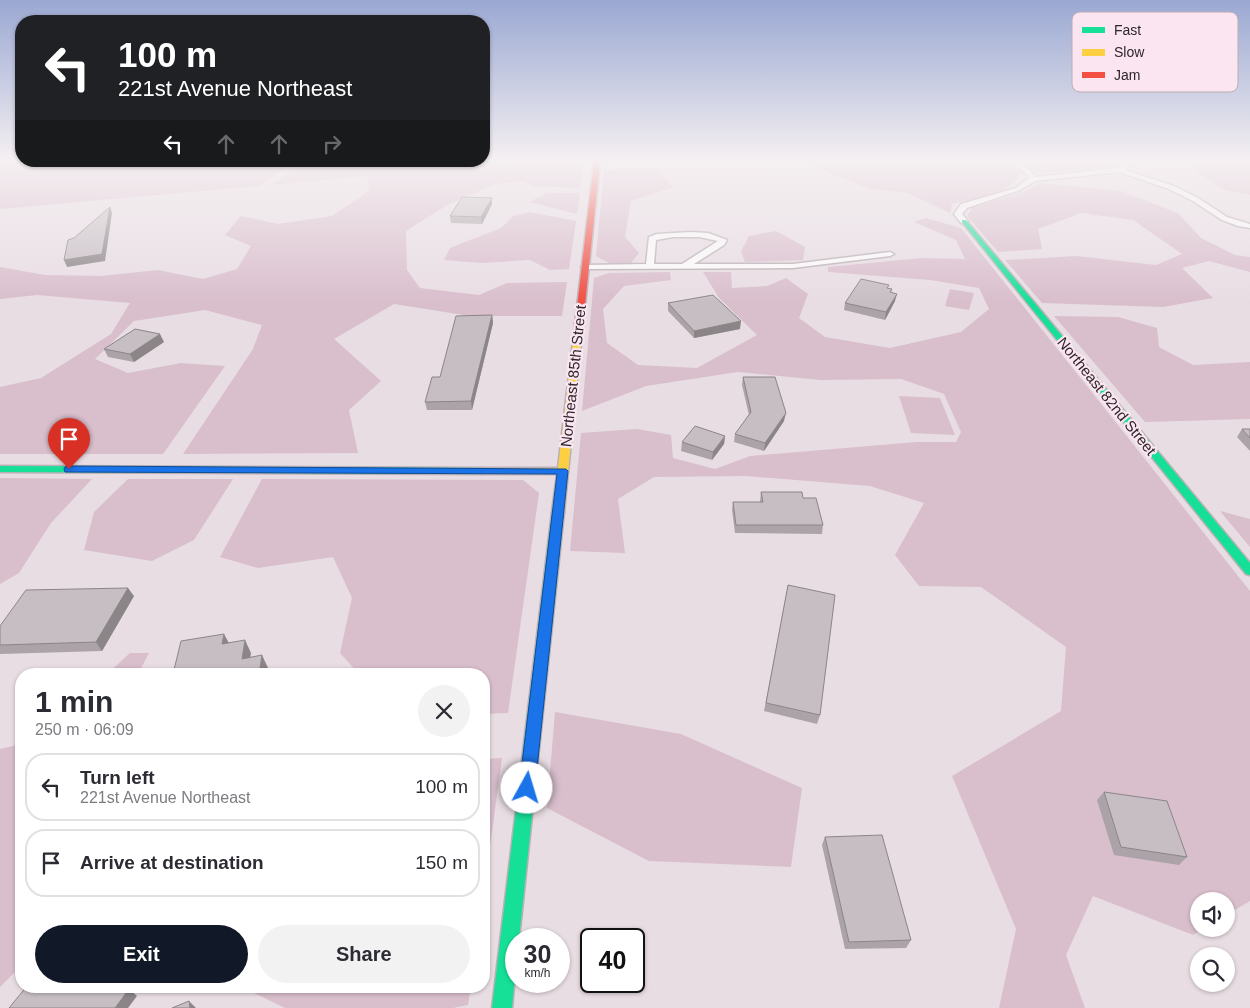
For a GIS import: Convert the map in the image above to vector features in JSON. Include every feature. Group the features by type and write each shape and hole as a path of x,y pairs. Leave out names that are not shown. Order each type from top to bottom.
{"street":[{"name":"Northeast 85th Street","path":"502,1008 592,209"},
{"name":"Northeast 82nd Street","path":"964,221 1250,571"},
{"path":"0,469 562,471"}],"lane":[{"path":"962,209 958,214 964,221"},
{"path":"1210,209 1229,222 1250,226"},
{"path":"650,267 652,238 657,236 703,235 723,240 684,267"},
{"path":"585,267 793,266 890,254"}],"shaded area":[{"path":"342,209 441,209 406,231 407,270 420,288 479,295 507,283 567,282 562,316 470,316 394,304 334,339 381,381 349,410 358,453 183,454 253,349 262,325 205,310 134,321 95,359 128,373 181,363 225,366 163,454 0,454 0,387 41,378 111,334 130,303 37,295 0,299 0,267 45,275 100,276 158,270 203,279 237,269 251,246 225,235 241,216 278,224 332,216"},
{"path":"557,209 578,209 577,214"},
{"path":"600,209 630,209 625,237 639,253 631,263 609,263 596,256"},
{"path":"942,209 951,209 950,213"},
{"path":"971,209 1168,209 1178,213 1201,238 1235,255 1250,257 1250,272 1209,261 1182,268 1213,298 1163,307 1042,303 1005,260 1076,256 1156,265 1182,254 1133,220 1081,213 1038,229 1042,249 998,252 967,216"},
{"path":"530,212 576,221 569,269 550,270 530,260 481,263 444,260 450,248 501,228 513,216"},
{"path":"926,218 961,228 1250,591 1250,901 1235,910 1235,892 1190,892 1190,934 1093,896 1066,955 1085,1008 999,1008 1016,929 952,776 1061,711 1066,647 981,587 919,586 895,555 924,503 870,486 745,476 654,477 618,499 625,553 570,551 581,433 637,429 671,435 673,458 715,469 750,456 917,442 956,442 961,432 944,394 901,379 820,380 738,372 646,386 582,411 594,278 609,273 670,272 671,280 624,286 603,309 607,343 638,365 697,368 757,335 719,298 703,272 731,272 732,288 767,286 786,278 808,294 799,318 825,337 890,348 961,332 989,309 979,288 930,280 828,272 828,267 922,258 965,259 956,240 914,222"},
{"path":"776,231 805,247 803,260 745,262 741,251 749,236"},
{"path":"950,289 974,293 969,310 945,306"},
{"path":"1054,316 1118,317 1157,328 1159,347 1193,365 1250,362 1250,419 1145,422"},
{"path":"899,396 940,398 955,435 911,433"},
{"path":"0,478 92,479 51,523 19,573 0,584"},
{"path":"128,479 233,479 194,540 152,561 84,550 94,512"},
{"path":"262,479 523,480 539,493 508,713 490,714 490,668 354,668 340,653 352,598 333,557 258,568 220,557"},
{"path":"1220,511 1250,519 1250,547"},
{"path":"130,653 149,653 141,668 114,668"},
{"path":"555,712 681,734 802,788 791,867 649,861 547,808"},
{"path":"15,745 15,972 0,987 0,749"},
{"path":"502,758 490,847 490,759"},
{"path":"254,993 470,993 468,1005 453,1008 285,1008"}],"building":[{"path":"110,209 102,254 64,260 68,240 74,238"},
{"path":"454,209 486,209 481,217 450,216"},
{"path":"861,279 889,285 887,288 892,289 890,292 897,294 886,312 845,303"},
{"path":"713,295 741,321 694,331 668,303"},
{"path":"492,315 471,401 425,402 432,377 440,377 456,316"},
{"path":"135,329 160,334 130,354 104,349"},
{"path":"743,377 775,377 786,413 765,443 735,434 751,412"},
{"path":"695,426 725,436 713,452 682,442"},
{"path":"1242,429 1250,429 1250,438"},
{"path":"761,492 802,492 803,498 816,498 823,525 736,525 733,502 763,502"},
{"path":"788,585 835,595 820,715 766,703"},
{"path":"128,588 96,642 0,645 0,626 26,590"},
{"path":"224,634 222,644 245,640 242,659 262,655 260,668 174,668 181,641"},
{"path":"1104,792 1167,801 1187,857 1121,847"},
{"path":"882,835 911,940 849,942 825,837"},
{"path":"21,993 126,993 115,1008 9,1008"},
{"path":"189,1001 190,1008 172,1008"}],"traffic: fast":[{"path":"964,221 1250,571"},
{"path":"0,469 482,471"},
{"path":"502,1008 558,512"}],"traffic: slow":[{"path":"558,512 579,324"},
{"path":"482,471 562,471"}],"traffic: jam":[{"path":"579,324 592,209"}],"route":[{"path":"69,469 562,471 527,788"}]}
